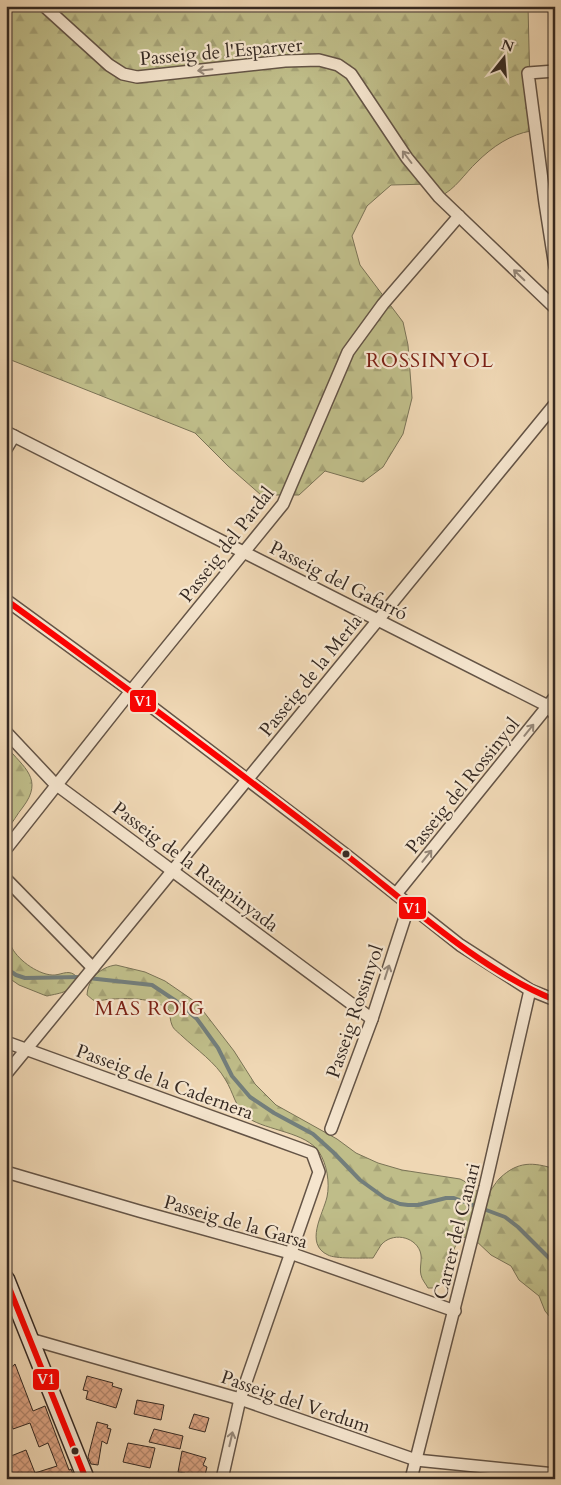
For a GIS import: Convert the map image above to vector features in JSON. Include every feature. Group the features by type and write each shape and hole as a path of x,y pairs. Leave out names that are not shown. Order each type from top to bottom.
{"street":[{"name":"Passeig de l'Esparver","path":"44,6 109,65 129,76 137,77 285,61 319,60 338,65 352,74 407,158 439,197 555,308"},
{"path":"555,71 528,73 550,203 555,267"},
{"name":"Passeig del Pardal","path":"6,849 283,504 348,352 383,304 459,216"},
{"name":"Passeig de la Merla","path":"6,1074 555,404"},
{"path":"6,448 10,434"},
{"name":"Passeig del Gafarró","path":"10,434 552,706"},
{"path":"6,600 131,691 460,945 530,990 555,1000"},
{"name":"Passeig del Rossinyol","path":"396,894 552,706"},
{"name":"Passeig de la Ratapinyada","path":"6,732 57,785 372,1019"},
{"path":"6,880 93,968"},
{"name":"Passeig Rossinyol","path":"331,1129 372,1019 409,905"},
{"name":"Carrer del Canari","path":"411,1479 486,1187 530,990"},
{"name":"Passeig de la Cadernera","path":"6,1042 312,1153 319,1172 290,1253"},
{"name":"Passeig de la Garsa","path":"6,1172 138,1212 290,1253 455,1311"},
{"path":"222,1479 240,1399 290,1253"},
{"path":"6,1279 86,1479"},
{"name":"Passeig del Verdum","path":"30,1339 240,1399 416,1460 555,1474"}],"green space":[{"path":"6,6 528,6 531,131 516,135 495,146 455,186 439,197 429,184 391,185 367,206 352,236 360,265 403,322 408,345 412,398 403,434 383,467 363,482 325,471 299,495 261,495 195,433 6,358"},
{"path":"6,746 29,774 32,781 32,789 23,807 6,830"},
{"path":"6,925 12,948 25,963 49,975 72,973 77,977 73,986 62,993 47,996 19,985 6,976"},
{"path":"116,965 145,972 165,981 197,1003 234,1051 255,1084 276,1105 337,1139 356,1153 378,1163 402,1170 460,1179 485,1195 500,1178 513,1168 533,1164 555,1169 555,1323 545,1311 539,1296 519,1280 511,1266 491,1255 473,1238 465,1237 458,1241 451,1255 445,1276 436,1288 428,1288 423,1280 420,1251 408,1239 391,1238 381,1245 373,1258 337,1257 328,1255 321,1250 317,1244 316,1236 327,1197 328,1186 326,1168 319,1152 305,1140 248,1118 237,1105 221,1073 174,1028 169,1010 150,1001 110,999 95,1001 87,995 92,979 105,968"}],"building":[{"path":"15,1364 33,1411 45,1406 69,1470 71,1469 75,1479 6,1479 6,1458 26,1450 35,1473 57,1466 48,1443 39,1447 30,1423 13,1429 6,1409 6,1372"},
{"path":"87,1376 113,1383 112,1386 122,1389 116,1408 86,1399 88,1391 83,1390"},
{"path":"137,1400 164,1405 161,1420 134,1414"},
{"path":"194,1414 209,1418 205,1432 189,1428"},
{"path":"97,1422 108,1425 107,1428 111,1429 107,1444 102,1441 98,1465 91,1464 88,1457"},
{"path":"154,1429 183,1436 180,1449 149,1442"},
{"path":"128,1443 155,1448 150,1468 123,1462"},
{"path":"182,1451 206,1458 203,1465 207,1467 204,1479 184,1479 185,1473 178,1472"}],"waterway":[{"path":"6,968 16,975 25,978 81,977"},
{"path":"88,978 152,985 176,1001 197,1019 218,1048 232,1076 250,1097 274,1113 313,1134 360,1180 385,1198 408,1205 418,1205 446,1198 454,1198 505,1217 518,1227 555,1264"}],"transit line":[{"name":"V1","path":"6,600 261,789 472,954 499,972 555,1000"},
{"name":"V1","path":"6,1280 86,1479"}],"district":[{"name":"ROSSINYOL","path":"430,360"},
{"name":"MAS ROIG","path":"150,1008"}]}
